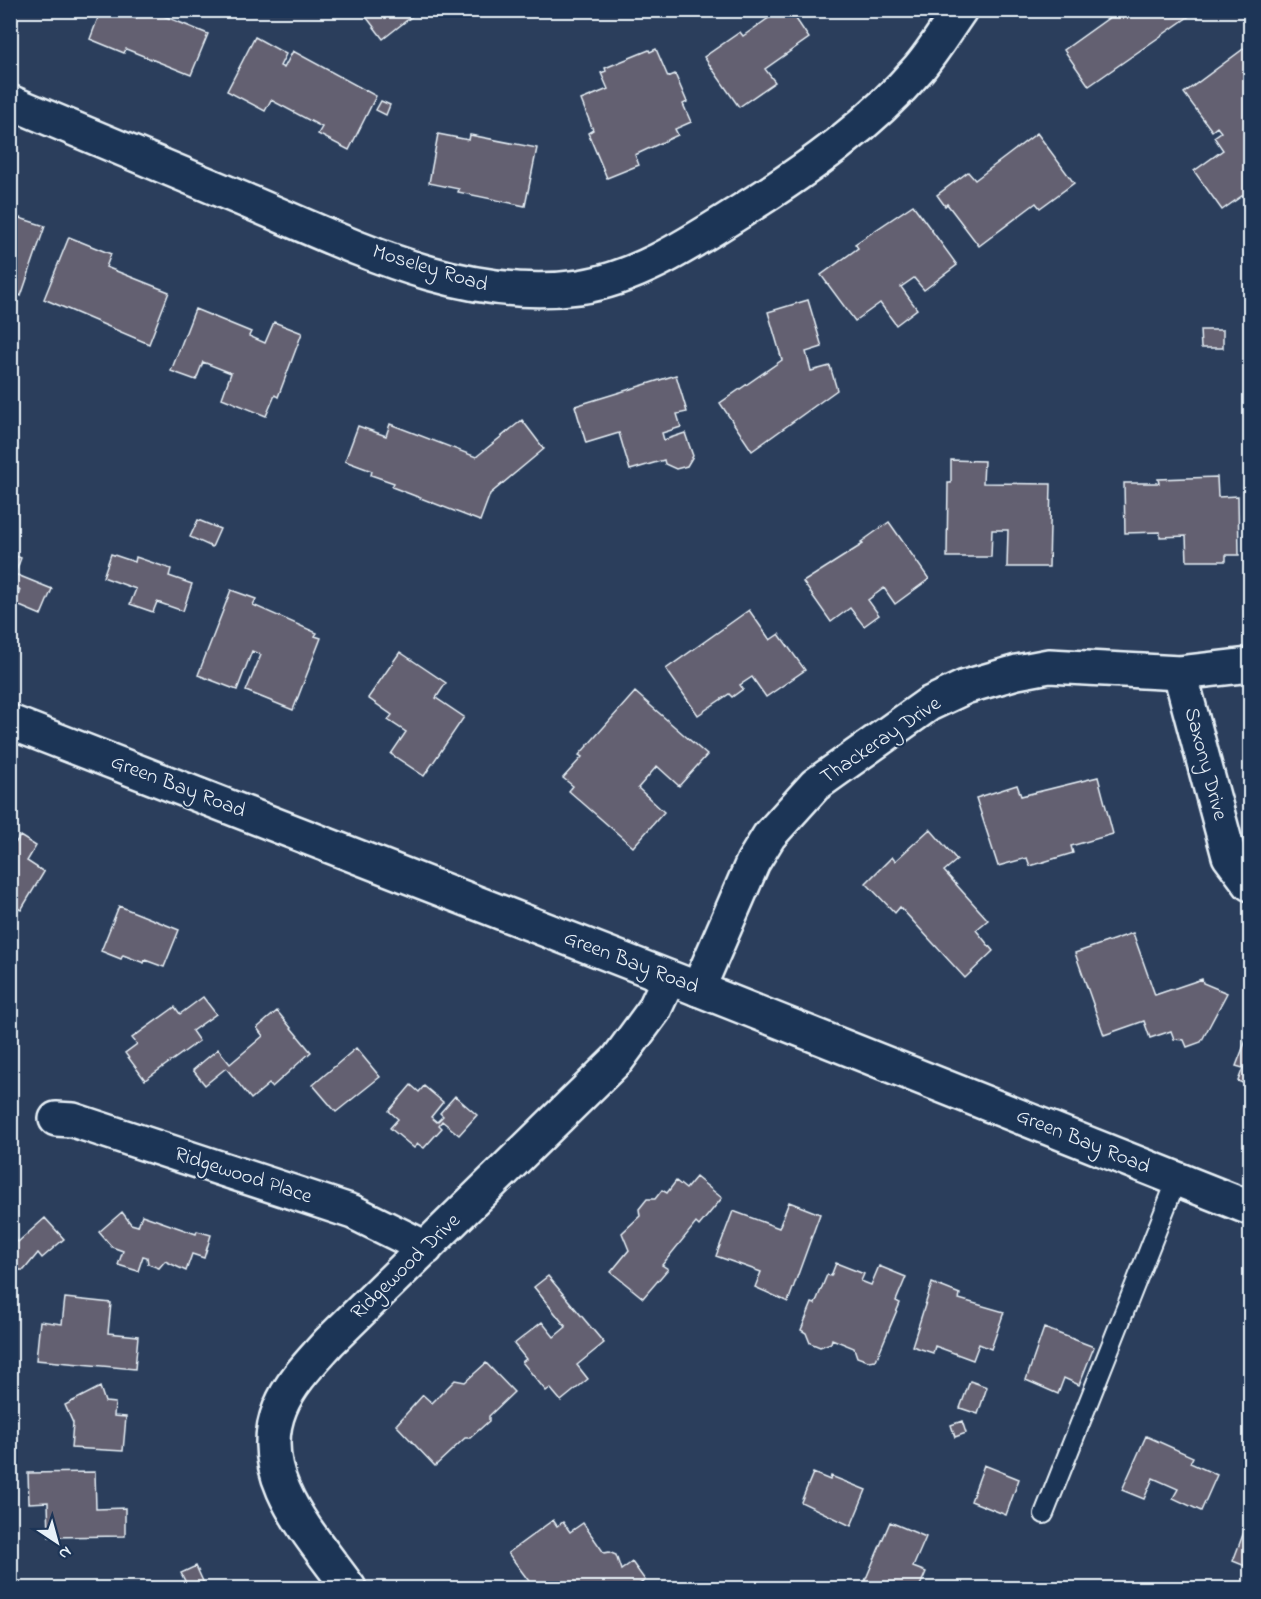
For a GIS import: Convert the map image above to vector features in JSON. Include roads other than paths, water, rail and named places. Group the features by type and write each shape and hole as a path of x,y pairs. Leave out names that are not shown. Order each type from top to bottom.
{"street":[{"name":"Moseley Road","path":"10,102 403,265 488,288 536,292 582,287 616,279 684,247 764,197 839,144 882,107 920,67 960,10"},
{"name":"Thackeray Drive","path":"684,984 770,836 815,785 929,704 965,687 1017,672 1049,666 1180,673 1251,665"},
{"name":"Saxony Drive","path":"1180,673 1229,856 1251,884"},
{"name":"Green Bay Road","path":"10,722 684,984 1251,1208"},
{"name":"Ridgewood Drive","path":"349,1588 296,1513 280,1486 273,1464 272,1436 280,1408 298,1376 329,1342 618,1059 654,1010 684,984"},
{"name":"Ridgewood Place","path":"56,1119 73,1120 353,1212 426,1248"}],"lane":[{"path":"1044,1514 1176,1179"}]}
